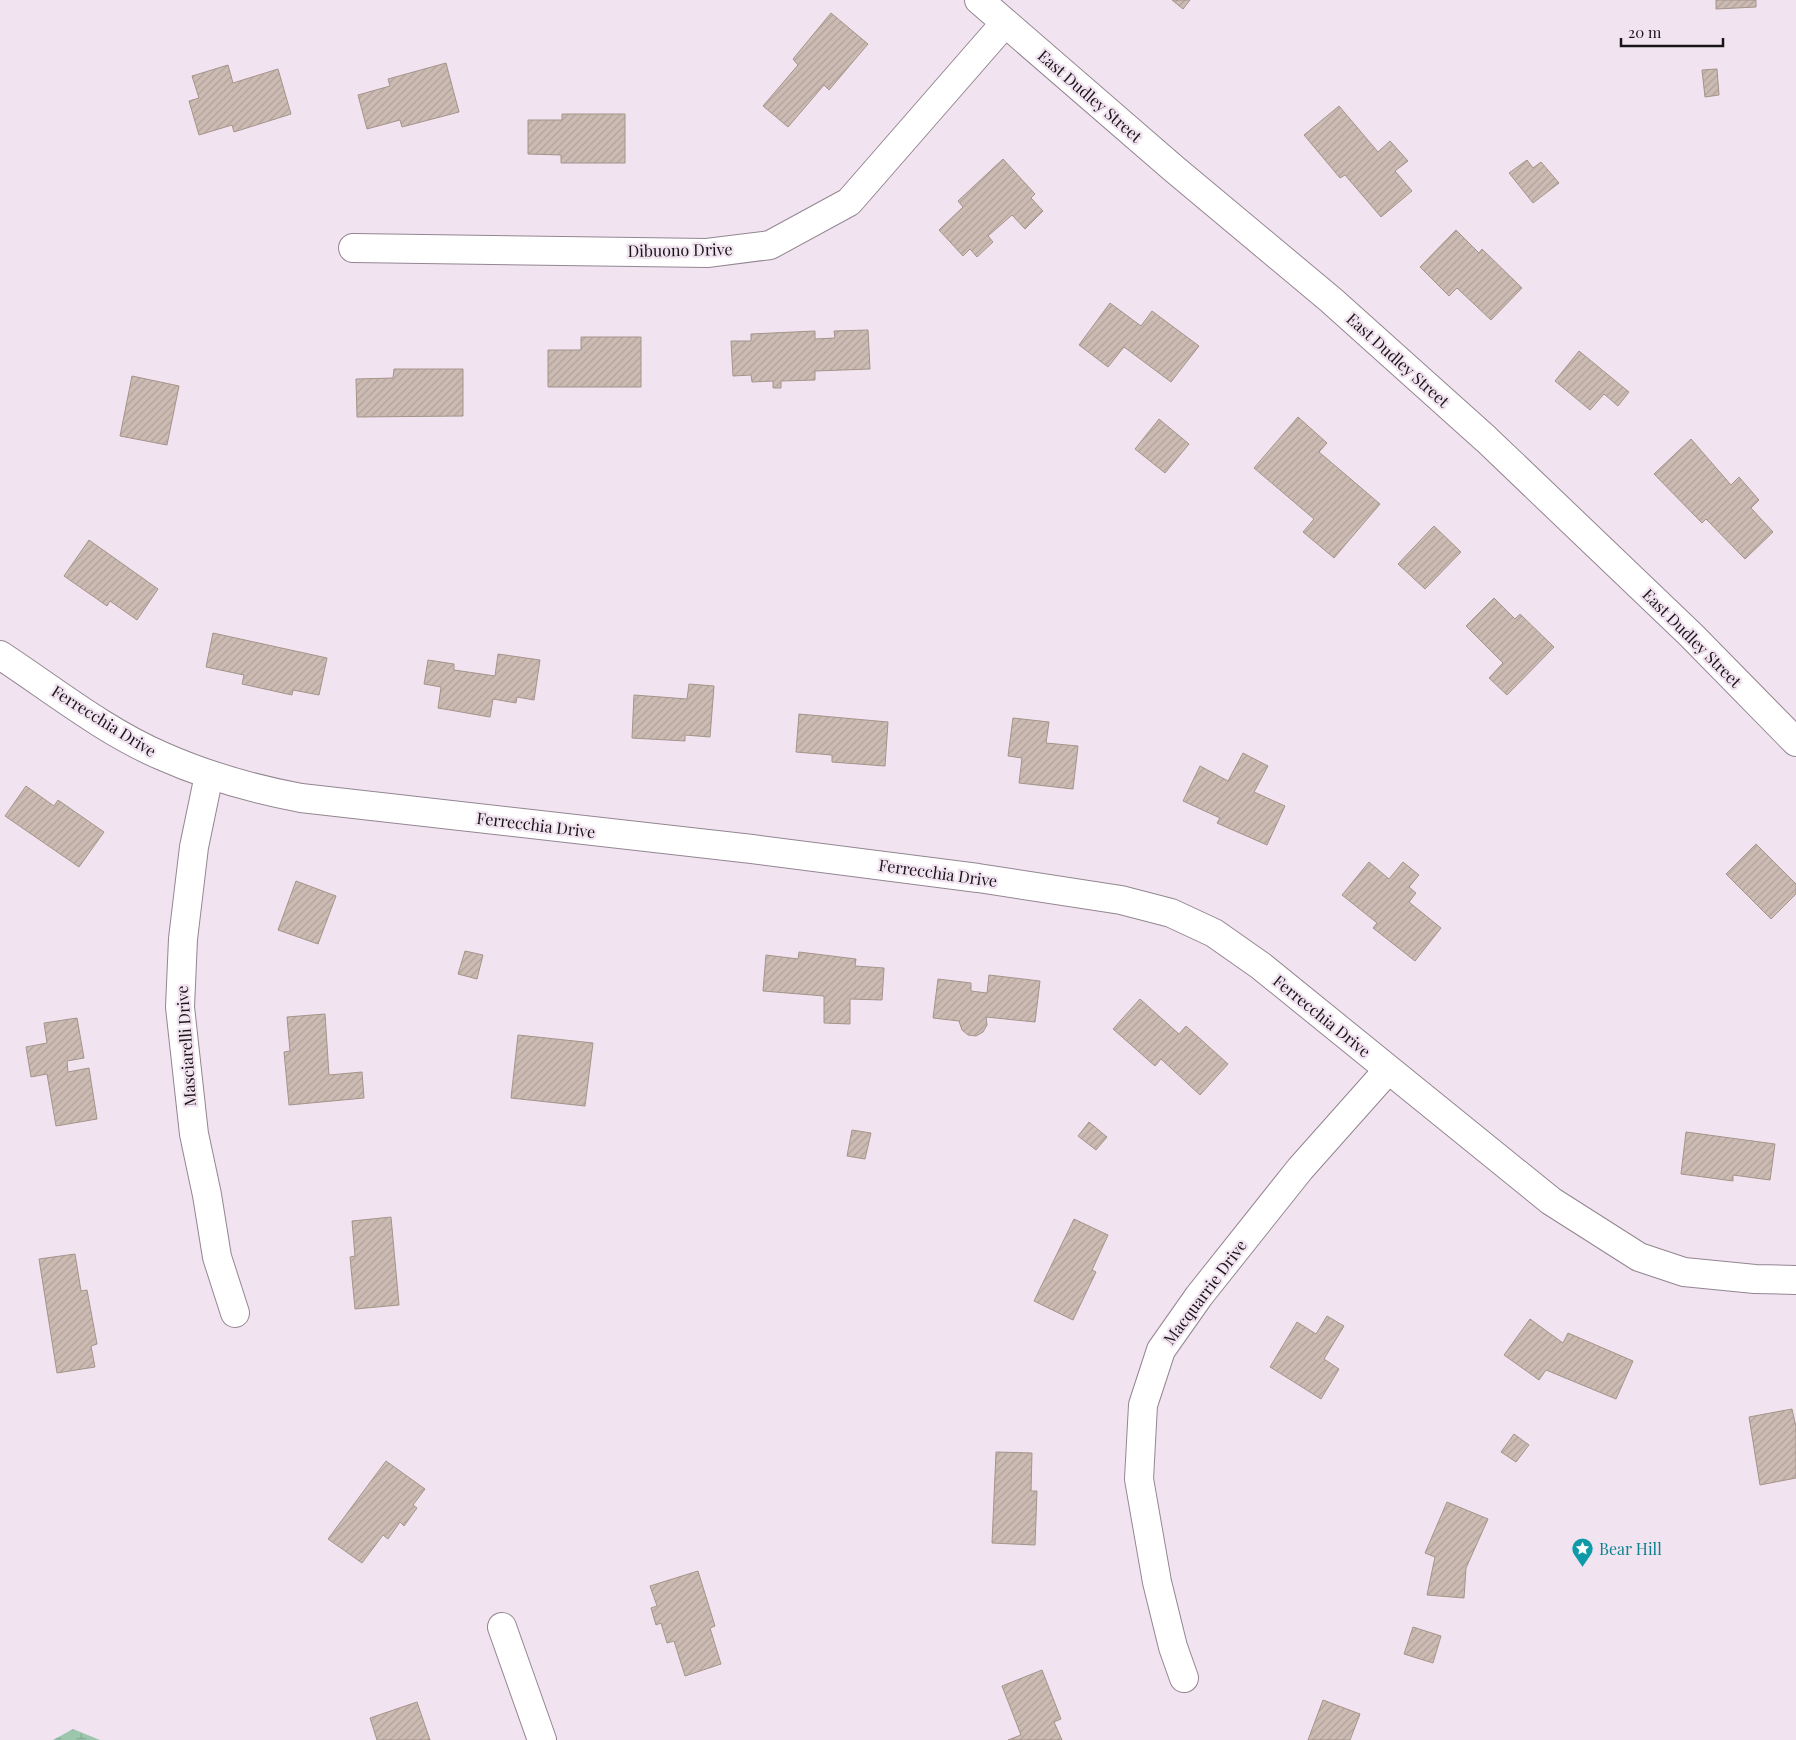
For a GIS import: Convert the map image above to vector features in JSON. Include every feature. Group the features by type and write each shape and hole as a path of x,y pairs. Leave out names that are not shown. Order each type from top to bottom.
{"street":[{"name":"East Dudley Street","path":"979,0 1332,300 1486,439 1691,635 1796,742"},
{"name":"Dibuono Drive","path":"353,248 708,253 770,245 849,202 1005,23"},
{"name":"Ferrecchia Drive","path":"0,655 108,727 161,756 208,775 248,788 301,798 762,850 969,876 1121,900 1170,914 1214,933 1261,966 1551,1202 1639,1257 1684,1272 1755,1279 1796,1280"},
{"name":"Masciarelli Drive","path":"208,775 194,847 183,939 180,1007 194,1134 207,1195 216,1257 235,1313"},
{"name":"Macquarrie Drive","path":"1184,1678 1173,1647 1157,1582 1139,1480 1143,1405 1161,1350 1199,1296 1300,1168 1388,1070"},
{"path":"502,1627 542,1740"}],"green space":[{"path":"73,1729 100,1740 53,1740"}],"building":[{"path":"1172,0 1190,0 1183,9"},
{"path":"1716,0 1756,0 1756,7 1716,9"},
{"path":"831,13 868,44 829,90 824,85 788,127 763,106 798,65 793,59"},
{"path":"446,63 459,112 402,127 400,120 367,129 358,95 390,86 388,79"},
{"path":"228,65 233,83 278,69 291,114 234,132 232,125 199,135 189,101 199,98 192,76"},
{"path":"1717,69 1719,95 1705,97 1702,70"},
{"path":"1339,106 1378,152 1390,141 1408,161 1395,171 1412,191 1381,217 1345,175 1340,178 1304,135"},
{"path":"562,114 625,114 625,163 561,163 561,155 528,154 528,120 562,120"},
{"path":"1003,159 1035,194 1031,198 1043,211 1025,229 1012,215 988,236 993,242 977,257 970,249 963,256 939,230 963,207 958,201"},
{"path":"1527,160 1533,168 1541,162 1559,183 1533,203 1509,173"},
{"path":"1456,230 1479,253 1482,249 1522,288 1491,320 1457,288 1449,296 1420,267"},
{"path":"1110,303 1141,326 1152,311 1199,346 1171,382 1124,347 1108,367 1079,345"},
{"path":"868,330 870,369 815,371 815,380 781,381 781,388 773,388 773,381 752,382 751,375 733,376 731,341 751,341 751,334 815,331 815,339 835,338 834,331"},
{"path":"581,337 641,337 641,387 548,387 548,350 581,350"},
{"path":"1579,351 1629,392 1618,406 1604,394 1590,410 1555,381"},
{"path":"394,369 463,369 463,416 357,417 356,379 393,378"},
{"path":"132,376 179,386 167,445 120,436"},
{"path":"1298,417 1327,443 1319,452 1380,504 1334,558 1303,532 1314,519 1254,468"},
{"path":"1159,419 1189,444 1165,473 1135,449"},
{"path":"1691,439 1731,485 1739,477 1759,500 1751,508 1773,532 1745,559 1706,519 1702,523 1654,474"},
{"path":"1434,526 1461,552 1425,589 1398,564"},
{"path":"89,540 158,589 137,620 110,601 107,606 64,576"},
{"path":"1494,598 1515,619 1520,614 1554,647 1507,695 1489,678 1503,663 1466,626"},
{"path":"213,633 327,658 319,695 293,690 292,695 242,684 244,675 206,667"},
{"path":"498,654 540,660 534,700 517,697 516,703 493,699 490,717 438,708 441,687 424,684 428,660 454,664 454,670 495,676"},
{"path":"689,684 714,686 710,737 685,735 685,741 632,738 634,695 687,699"},
{"path":"799,714 888,722 885,766 832,762 832,755 796,752"},
{"path":"1013,718 1049,722 1046,743 1078,746 1073,789 1019,783 1022,758 1008,756"},
{"path":"1243,753 1268,766 1254,792 1285,806 1267,845 1217,823 1220,818 1183,801 1200,766 1228,781"},
{"path":"26,786 54,806 58,800 104,832 79,867 5,816"},
{"path":"1756,844 1796,884 1796,894 1771,919 1726,874"},
{"path":"1369,862 1389,879 1403,862 1419,875 1409,887 1416,893 1409,902 1441,928 1415,961 1373,928 1377,923 1342,895"},
{"path":"296,881 336,896 318,944 278,930"},
{"path":"465,951 483,955 477,979 458,974"},
{"path":"799,952 856,959 855,966 884,968 882,1000 850,999 850,1024 824,1023 824,996 763,991 766,955 798,959"},
{"path":"989,975 1040,981 1035,1022 986,1017 987,1025 983,1032 976,1036 968,1035 962,1030 959,1021 933,1018 938,979 971,983 971,991 987,993"},
{"path":"1140,999 1179,1034 1186,1026 1228,1064 1200,1095 1161,1059 1155,1066 1113,1029"},
{"path":"325,1014 329,1075 362,1072 364,1098 289,1105 284,1052 290,1051 287,1017"},
{"path":"77,1018 84,1058 67,1061 68,1072 89,1068 97,1119 56,1126 47,1074 31,1077 26,1047 47,1043 44,1023"},
{"path":"518,1035 593,1043 585,1106 511,1098"},
{"path":"1089,1122 1107,1137 1096,1150 1078,1136"},
{"path":"852,1130 871,1133 865,1159 847,1156"},
{"path":"1686,1132 1775,1144 1770,1180 1733,1175 1733,1181 1681,1174"},
{"path":"391,1217 399,1305 355,1309 350,1257 355,1256 352,1221"},
{"path":"1074,1219 1108,1235 1092,1270 1096,1272 1073,1320 1034,1301"},
{"path":"75,1254 81,1291 87,1290 97,1344 91,1346 95,1367 57,1373 39,1259"},
{"path":"1327,1316 1344,1326 1324,1359 1339,1369 1321,1399 1270,1367 1297,1322 1316,1334"},
{"path":"1530,1319 1563,1343 1568,1333 1633,1361 1616,1399 1546,1370 1539,1380 1504,1355"},
{"path":"1792,1409 1796,1427 1796,1478 1760,1485 1749,1417"},
{"path":"1514,1434 1529,1445 1516,1462 1501,1452"},
{"path":"996,1452 1032,1453 1031,1491 1037,1491 1035,1545 992,1543"},
{"path":"386,1461 425,1489 413,1505 417,1508 404,1526 400,1522 388,1539 383,1535 362,1563 328,1539"},
{"path":"1447,1502 1488,1519 1466,1568 1464,1598 1427,1595 1435,1557 1425,1553"},
{"path":"698,1571 715,1626 710,1628 721,1664 685,1676 674,1641 667,1643 661,1623 656,1625 651,1608 657,1606 650,1586"},
{"path":"1413,1627 1441,1636 1433,1663 1404,1654"},
{"path":"1042,1670 1061,1719 1054,1722 1062,1740 1008,1740 1021,1735 1002,1686"},
{"path":"1323,1700 1360,1714 1350,1740 1308,1740"},
{"path":"417,1702 430,1740 377,1740 370,1718"}],"place":[{"name":"Bear Hill","path":"1583,1568"}]}
